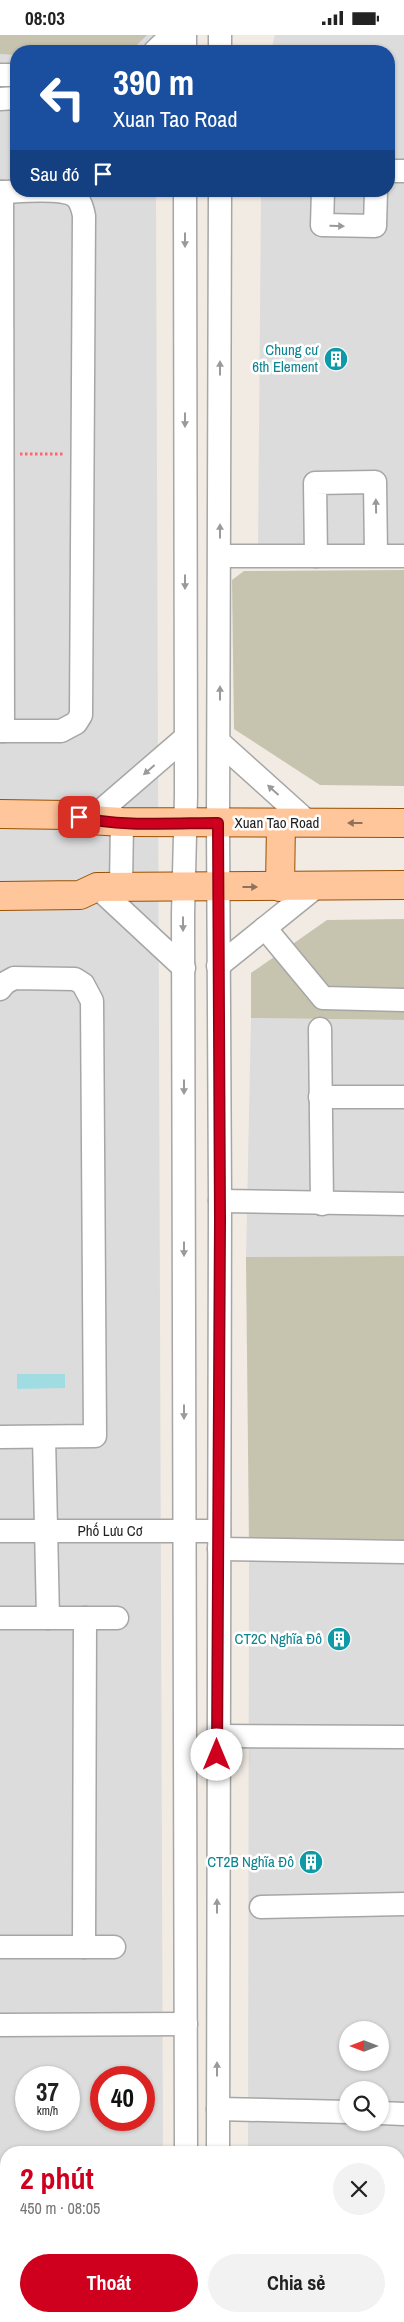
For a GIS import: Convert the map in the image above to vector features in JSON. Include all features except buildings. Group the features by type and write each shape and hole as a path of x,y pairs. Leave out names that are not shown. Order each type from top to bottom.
{"main road":[{"name":"Xuan Tao Road","path":"0,814 68,815 90,820 122,822 404,823"},
{"path":"0,831 69,832 90,820"},
{"path":"280,823 280,887"},
{"path":"0,878 78,878 109,887"},
{"path":"0,896 80,895 109,887 404,885"}],"street":[{"path":"161,45 172,35"},
{"path":"1,192 2,731 61,731 76,723 81,715 84,216 80,203 75,197"},
{"path":"185,197 185,823 183,887 186,2146"},
{"path":"218,2146 220,197"},
{"path":"323,197 322,225 375,226 376,197"},
{"path":"316,557 315,483 375,483 376,555"},
{"path":"220,556 404,556"},
{"path":"90,820 185,738"},
{"path":"219,742 309,823"},
{"path":"122,822 109,887 184,968"},
{"path":"218,966 316,887"},
{"path":"265,928 323,998 404,1000"},
{"path":"0,989 5,983 14,978 75,979 83,984 92,1001 95,1436 0,1437"},
{"path":"320,1029 322,1204"},
{"path":"320,1097 404,1097"},
{"path":"220,1201 404,1204"},
{"path":"44,1437 48,1618"},
{"name":"Phố Lưu Cơ","path":"0,1531 184,1531 219,1540 404,1552"},
{"path":"0,1618 117,1618"},
{"path":"84,1947 85,1618"},
{"path":"217,1736 404,1737"},
{"path":"260,1907 404,1904"},
{"path":"0,1947 114,1947"},
{"path":"0,2025 186,2024"},
{"path":"218,2109 339,2112"},
{"path":"389,2113 404,2114"}],"path":[{"path":"12,454 74,454"}],"shaded area":[{"path":"0,35 155,35 155,45 10,45 10,197 156,197 163,2146 0,2146"},
{"path":"0,35 147,35 137,45 10,45 10,55 0,54"},
{"name":"Chung cư 6th Element","path":"275,35 404,35 404,550 258,549 261,197 395,197 395,45 272,45"},
{"path":"404,570 404,786 320,785 234,729 232,580 244,571"},
{"path":"404,919 404,1020 251,1018 251,973 327,920"},
{"path":"251,1018 404,1020 404,1256 246,1257"},
{"path":"404,1256 404,1545 249,1546 246,1257"},
{"path":"404,1545 404,2146 248,2146 249,1550"}],"water":[{"path":"17,1374 65,1374 65,1388 17,1389"}],"place":[{"name":"Chung cư 6th Element","path":"336,359"},
{"name":"CT2C Nghĩa Đô","path":"339,1639"},
{"name":"CT2B Nghĩa Đô","path":"311,1862"}],"route":[{"path":"79,817 90,820 122,822 218,823 220,1220 217,1755"}]}
